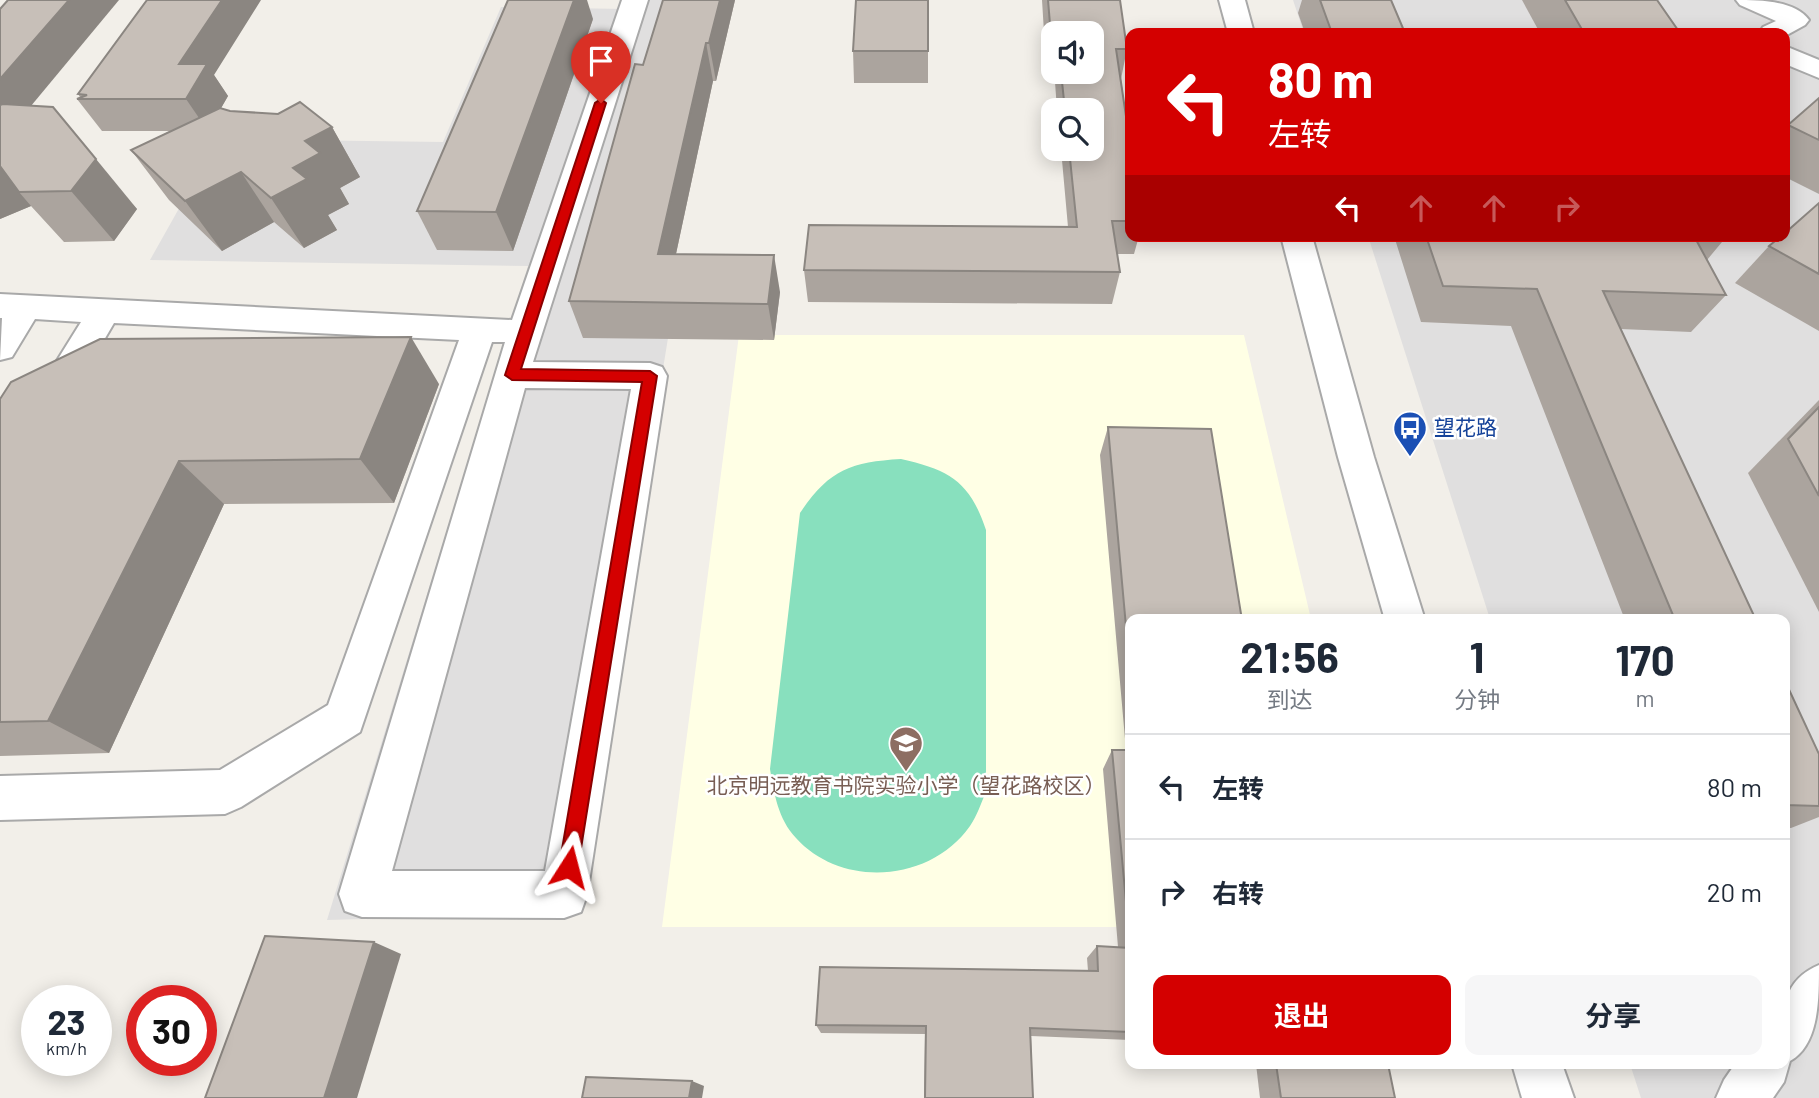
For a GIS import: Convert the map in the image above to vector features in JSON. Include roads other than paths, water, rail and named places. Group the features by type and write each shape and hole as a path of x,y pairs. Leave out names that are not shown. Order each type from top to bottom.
{"street":[{"path":"512,375 650,376 564,894 362,894 524,333 635,0"},
{"path":"1231,0 1239,28"},
{"path":"1749,0 1796,20 1781,28"},
{"path":"1790,56 1819,69"},
{"path":"1298,242 1356,457 1403,614"},
{"path":"0,348 14,306 524,333"},
{"path":"0,484 104,312"},
{"path":"0,798 225,792 345,718 480,329"},
{"path":"1790,1031 1819,990"},
{"path":"1539,1069 1548,1098"},
{"path":"1742,1098 1762,1069"}],"place":[{"name":"望花路","path":"1410,458"},
{"name":"北京明远教育书院实验小学（望花路校区）","path":"906,773"}]}
